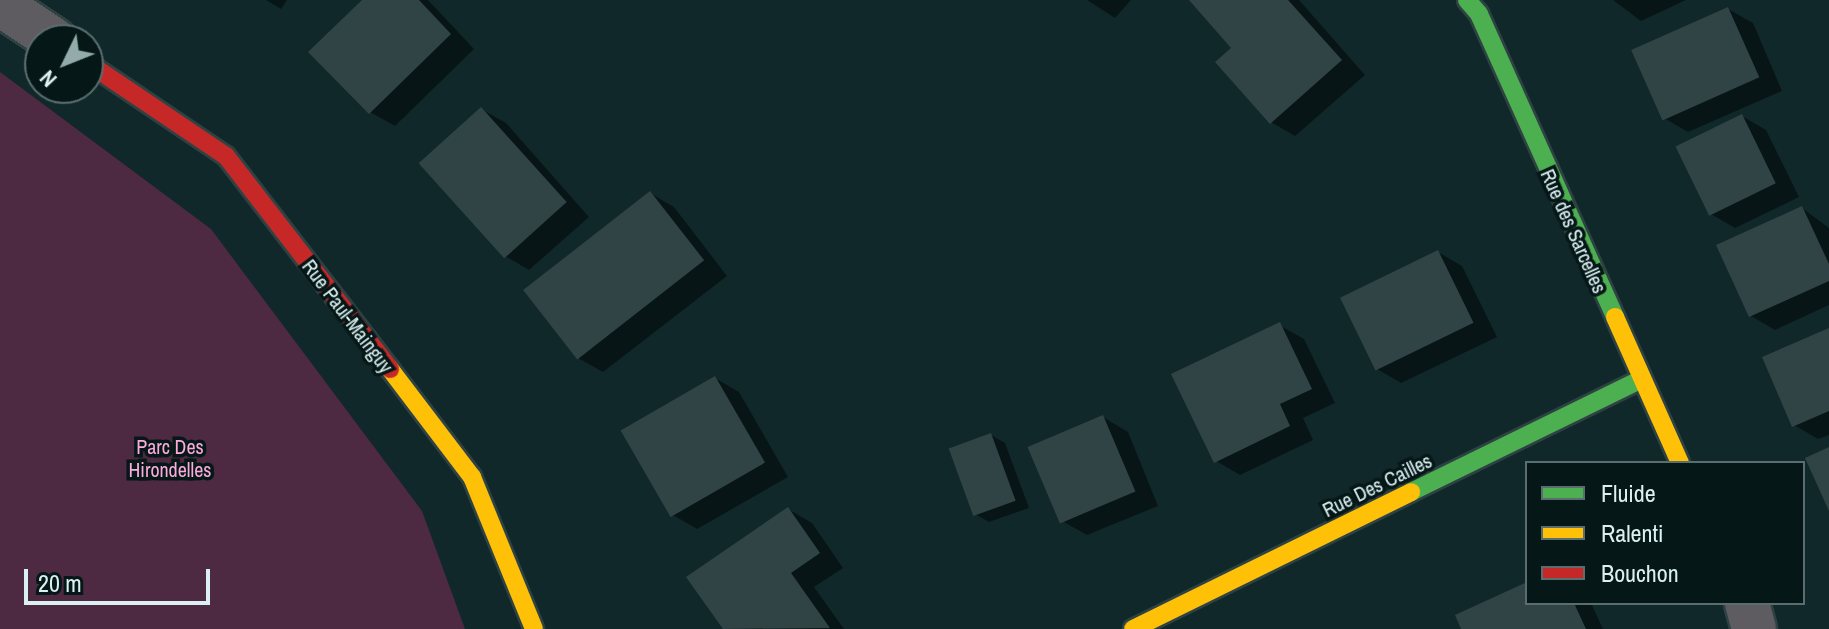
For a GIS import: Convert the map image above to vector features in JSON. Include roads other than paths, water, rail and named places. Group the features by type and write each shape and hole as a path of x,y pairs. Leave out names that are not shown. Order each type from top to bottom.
{"street":[{"name":"Rue des Sarcelles","path":"1467,0 1479,14 1640,380 1679,461"},
{"path":"0,4 30,24"},
{"name":"Rue Paul-Mainguy","path":"104,74 226,156 472,477 534,629"},
{"name":"Rue Des Cailles","path":"1133,629 1640,380"},
{"path":"1748,605 1754,629"}],"park label":[{"name":"Parc Des Hirondelles","path":"170,458"}]}
